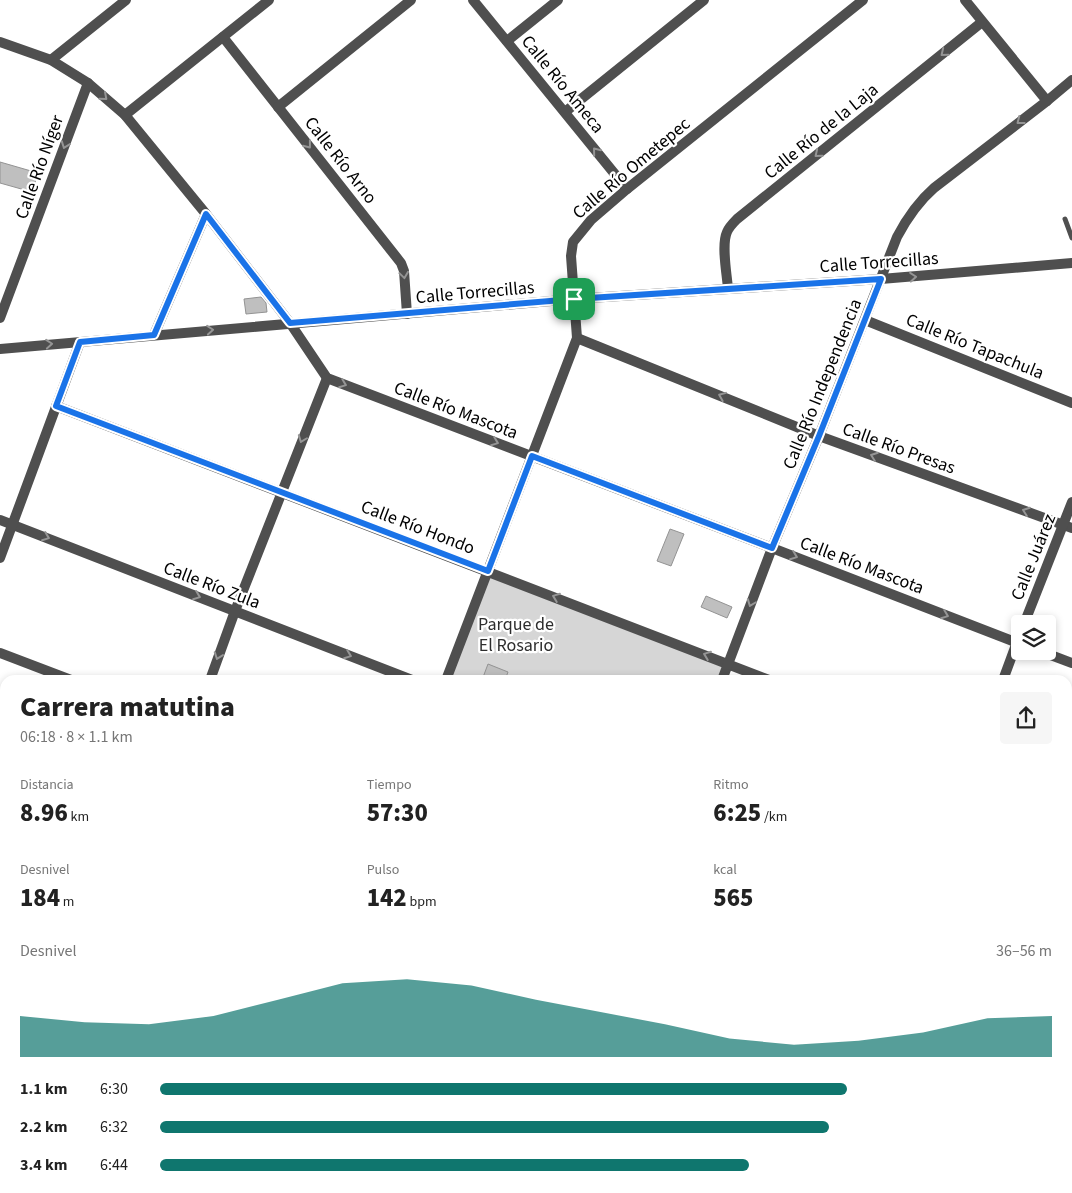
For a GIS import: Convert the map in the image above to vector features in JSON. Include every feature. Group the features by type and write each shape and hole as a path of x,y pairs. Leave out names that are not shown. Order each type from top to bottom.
{"street":[{"path":"51,60 126,0"},
{"path":"125,115 269,0"},
{"path":"278,107 411,0"},
{"name":"Calle Río Ameca","path":"473,0 627,189"},
{"path":"507,41 558,0"},
{"path":"565,112 704,0"},
{"name":"Calle Río Ometepec","path":"448,675 577,338 571,256 573,242 591,220 627,189 864,0"},
{"path":"965,0 1047,101"},
{"name":"Calle Río de la Laja","path":"728,289 724,243 726,233 731,225 982,22"},
{"name":"Calle Río Arno","path":"222,37 401,262 404,271 407,314"},
{"path":"0,42 51,60 88,83 125,115 206,214 290,323 327,378 235,611 212,675"},
{"name":"Calle Río Independencia","path":"724,675 772,548 904,223 922,198 1072,80"},
{"name":"Calle Río Níger","path":"0,318 88,83"},
{"path":"154,335 206,214"},
{"name":"Calle Torrecillas","path":"0,349 574,299 881,279 1072,263"},
{"name":"Calle Río Tapachula","path":"865,320 1072,403"},
{"name":"Calle Río Presas","path":"577,338 819,436 1067,526"},
{"path":"0,558 80,342"},
{"name":"Calle Río Mascota","path":"327,378 1011,637"},
{"name":"Calle Río Hondo","path":"56,406 756,675"},
{"name":"Calle Juárez","path":"1028,615 1067,526 1072,502"},
{"name":"Calle Río Zula","path":"0,520 399,675"},
{"path":"0,653 58,675"},
{"path":"1056,657 1072,663"},
{"path":"1005,675 1011,660"}],"lane":[{"path":"1065,219 1072,238"}],"green space":[{"name":"Parque de El Rosario","path":"490,576 723,666 720,675 452,675"}],"building":[{"path":"0,162 38,173 32,192 0,183"},
{"path":"261,297 266,303 267,312 246,314 244,299"},
{"path":"670,529 684,534 671,566 657,561"},
{"path":"706,596 732,607 727,618 701,607"},
{"path":"488,664 508,672 507,675 484,675"}],"route":[{"path":"206,214 290,323 574,299 881,279 772,548 532,456 488,571 56,406 80,342 154,335 206,214"}]}
